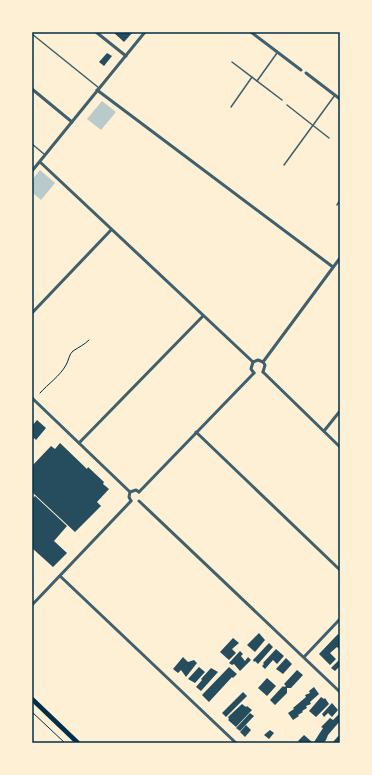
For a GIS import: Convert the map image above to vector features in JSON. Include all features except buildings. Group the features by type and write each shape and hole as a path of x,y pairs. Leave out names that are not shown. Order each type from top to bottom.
{"main road":[{"path":"32,699 78,743"}],"street":[{"path":"96,32 126,56"},
{"path":"32,171 145,32"},
{"path":"251,32 301,70"},
{"path":"306,73 340,99"},
{"path":"32,89 72,122"},
{"path":"98,89 333,267"},
{"path":"40,162 253,362"},
{"path":"32,313 112,230"},
{"path":"263,362 340,258"},
{"path":"79,443 203,316"},
{"path":"253,362 258,360 263,362"},
{"path":"253,362 251,366 254,373"},
{"path":"263,362 265,365 263,372"},
{"path":"254,373 259,374 263,372"},
{"path":"263,372 340,446"},
{"path":"32,605 131,501 136,502 196,432 254,373"},
{"path":"32,398 130,492"},
{"path":"324,431 340,411"},
{"path":"196,432 340,570"},
{"path":"130,492 136,490 140,496 340,692"},
{"path":"130,492 129,497 131,501"},
{"path":"60,576 236,743"},
{"path":"304,657 340,619"}],"lane":[{"path":"32,34 98,89"},
{"path":"257,81 278,52"},
{"path":"232,62 282,100"},
{"path":"231,107 252,78"},
{"path":"284,165 335,95"},
{"path":"287,104 329,138"},
{"path":"32,144 45,155"},
{"path":"337,205 340,200"}],"path":[{"path":"40,393 66,365 70,354 90,340"},
{"path":"32,712 65,743"}],"shaded area":[{"path":"102,101 116,112 101,130 87,119"},
{"path":"40,170 55,183 41,200 32,192 32,180"}]}
